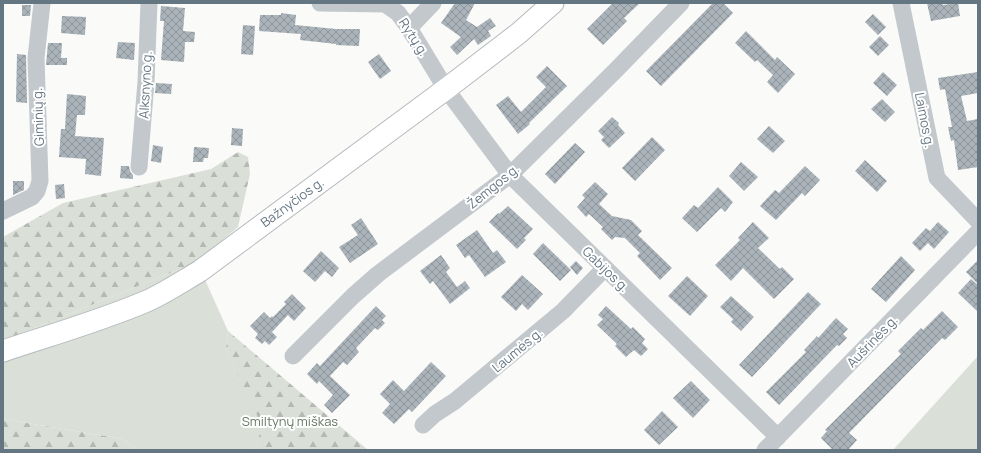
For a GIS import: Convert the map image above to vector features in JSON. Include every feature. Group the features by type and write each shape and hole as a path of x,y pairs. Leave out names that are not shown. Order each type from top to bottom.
{"main road":[{"name":"Bažnyčios g.","path":"3,351 69,330 148,301 200,271 520,33 553,3"}],"street":[{"name":"Giminių g.","path":"3,211 32,197 37,191 40,181 36,58 42,3"},
{"name":"Alksnyno g.","path":"139,167 146,82 149,3"},
{"name":"Rytų g.","path":"320,3 385,3 398,13 409,28 446,89"},
{"path":"409,28 433,3"},
{"name":"Žemgos g.","path":"293,356 353,296 378,274 510,175 681,3"},
{"name":"Laimos g.","path":"901,3 937,178 978,221"},
{"name":"Gabijos g.","path":"446,89 510,175 778,437"},
{"name":"Aušrinės g.","path":"765,450 978,232"},
{"name":"Laumės g.","path":"422,426 435,414 455,402 563,311 605,268"}],"green space":[{"path":"238,152 248,157 250,174 238,227 197,262 3,341 3,237 63,203 211,169"},
{"path":"197,262 228,331 226,349 263,426 255,450 137,450 123,439 3,419 3,341"},
{"name":"Smiltynų miškas","path":"228,331 368,450 255,450 262,426 226,349"},
{"path":"978,356 978,450 893,450"},
{"path":"3,419 123,439 137,450 3,450"}],"building":[{"path":"455,3 475,3 466,20 477,27 490,18 496,26 488,31 491,36 478,45 474,39 457,55 450,47 461,37 441,23"},
{"path":"613,3 640,3 624,18 627,21 603,45 587,29"},
{"path":"713,3 723,3 733,13 661,86 646,71"},
{"path":"927,3 942,3 943,5 958,3 960,16 931,21"},
{"path":"22,5 31,5 30,16 22,16"},
{"path":"161,6 185,8 183,31 195,32 194,42 185,42 184,62 161,60 164,21 160,21"},
{"path":"281,13 296,15 295,25 336,29 360,29 359,46 336,45 300,40 301,34 259,31 260,15 281,15"},
{"path":"873,14 886,27 878,35 865,22"},
{"path":"62,16 86,17 85,35 61,33"},
{"path":"243,25 255,26 253,55 241,54"},
{"path":"746,31 775,60 777,57 795,74 778,93 767,82 773,75 757,60 755,62 735,43"},
{"path":"880,36 889,45 878,56 869,47"},
{"path":"118,42 135,43 134,60 116,58"},
{"path":"48,43 62,43 61,58 67,58 67,65 46,65"},
{"path":"17,54 26,55 27,103 16,102"},
{"path":"379,54 391,71 380,79 368,62"},
{"path":"547,66 567,86 529,123 530,124 518,134 496,105 508,96 521,112 546,87 536,77"},
{"path":"883,72 897,85 887,96 873,83"},
{"path":"978,72 978,93 961,96 967,121 978,119 978,167 958,170 954,140 951,141 948,127 952,127 945,89 940,90 938,78"},
{"path":"156,83 172,84 171,94 155,93"},
{"path":"67,94 86,96 85,115 77,115 75,136 104,138 101,176 85,174 86,159 59,157 61,129 65,129"},
{"path":"882,99 895,112 885,122 871,109"},
{"path":"612,117 619,123 618,125 625,133 609,148 601,140 604,137 598,131"},
{"path":"769,126 785,141 773,153 757,139"},
{"path":"232,128 243,129 242,146 231,145"},
{"path":"652,137 665,150 635,181 622,168"},
{"path":"575,143 585,152 555,184 545,174"},
{"path":"153,145 163,147 161,163 151,161"},
{"path":"194,147 209,148 208,158 204,158 203,162 193,162"},
{"path":"865,160 887,181 877,192 855,171"},
{"path":"741,162 758,177 744,191 729,176"},
{"path":"121,166 129,166 133,179 120,178"},
{"path":"805,166 820,180 805,196 802,193 776,220 760,206 775,190 779,193"},
{"path":"13,181 24,181 24,190 13,195"},
{"path":"595,182 608,194 599,204 612,216 631,220 642,231 638,235 672,268 660,280 637,256 640,253 625,238 615,237 612,240 601,229 603,227 589,214 586,217 577,207 585,198 582,195"},
{"path":"64,184 65,198 56,199 55,185"},
{"path":"718,187 733,202 725,212 721,208 697,232 682,218 694,205 698,208"},
{"path":"508,206 533,229 524,238 526,240 517,249 489,222"},
{"path":"361,218 378,244 350,263 339,247 358,235 351,225"},
{"path":"753,222 769,238 758,248 780,269 782,267 794,279 774,299 743,268 731,281 715,265 740,240 738,238"},
{"path":"938,222 949,232 934,249 928,243 920,251 912,243 926,228 930,231"},
{"path":"477,230 493,253 497,250 506,262 485,277 469,255 465,258 456,245"},
{"path":"543,243 571,270 560,281 533,254"},
{"path":"321,251 339,268 332,277 325,271 315,282 303,271"},
{"path":"441,255 450,268 446,272 457,287 465,281 470,288 450,304 433,281 430,284 420,271"},
{"path":"901,256 915,270 886,302 871,289"},
{"path":"978,260 978,284 966,272"},
{"path":"576,261 583,268 577,275 570,267"},
{"path":"522,275 543,294 528,310 522,304 516,311 501,297"},
{"path":"687,276 708,296 690,316 668,296"},
{"path":"971,279 978,285 978,312 958,293"},
{"path":"808,292 821,304 752,377 739,365"},
{"path":"292,294 306,308 294,321 288,315 272,332 277,337 269,345 265,341 262,344 255,338 258,334 250,326 264,312 270,318 272,316 273,317 286,304 284,302"},
{"path":"731,296 754,317 741,331 731,322 733,319 720,307"},
{"path":"376,306 386,316 382,320 385,323 378,330 375,328 356,348 359,352 347,365 343,362 330,376 350,395 332,413 324,405 333,395 319,381 317,384 307,374 317,363 320,366"},
{"path":"606,306 631,329 633,327 645,339 642,343 648,349 641,356 634,350 626,357 615,346 617,344 597,325 603,319 598,315"},
{"path":"942,311 958,327 945,340 942,338 849,433 857,440 848,450 833,450 821,438 827,431 825,430 901,354 898,351 921,328 923,330"},
{"path":"836,318 848,329 843,334 847,338 839,346 837,345 779,405 766,392 806,352 804,350 817,336 818,338"},
{"path":"431,362 446,376 412,412 409,409 394,424 382,413 390,404 380,394 393,380 404,391"},
{"path":"691,381 710,400 693,418 673,398"},
{"path":"662,411 678,427 659,445 644,430"}]}
